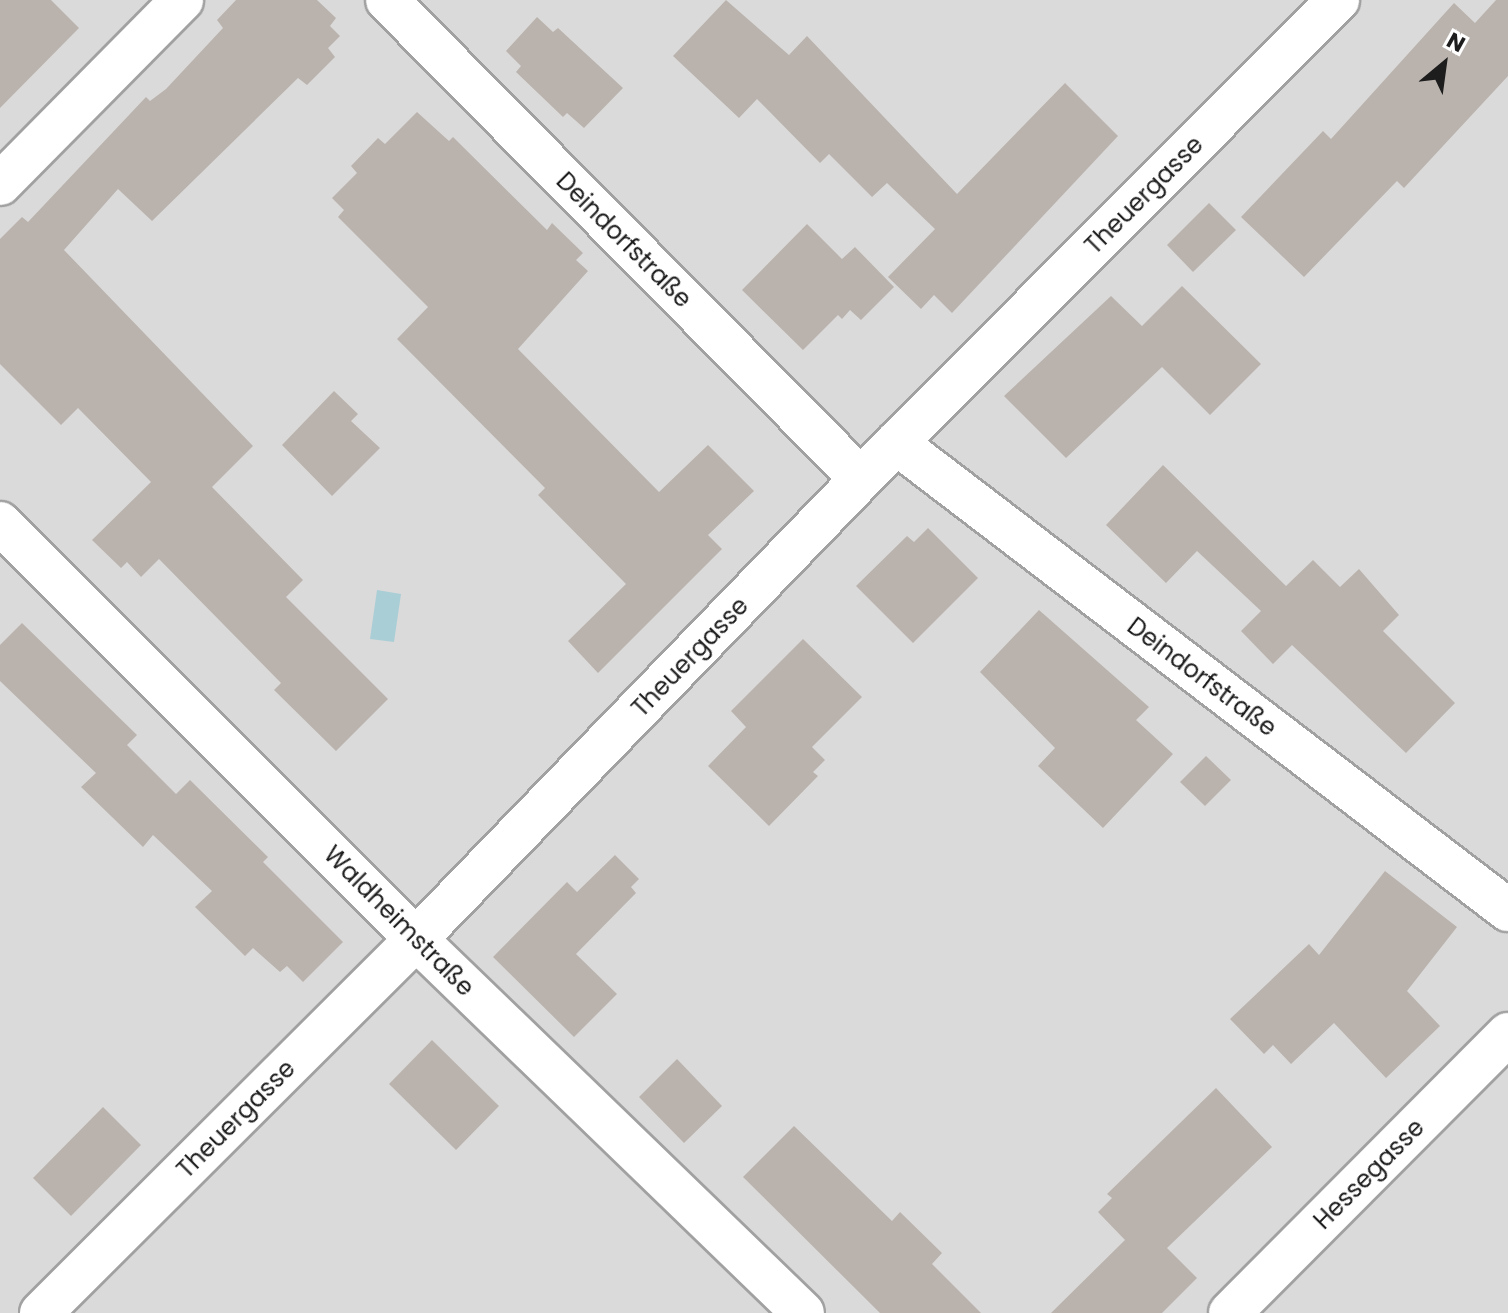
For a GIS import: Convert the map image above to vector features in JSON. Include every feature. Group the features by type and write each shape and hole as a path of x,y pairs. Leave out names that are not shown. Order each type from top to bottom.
{"street":[{"path":"0,184 182,0"},
{"name":"Deindorfstraße","path":"387,0 861,479"},
{"name":"Theuergasse","path":"41,1313 416,939 896,443 1338,0"},
{"name":"Deindorfstraße","path":"896,443 1508,910"},
{"name":"Waldheimstraße","path":"0,523 416,939 803,1313"},
{"name":"Hessegasse","path":"1230,1313 1508,1034"}],"shaded area":[{"path":"0,0 1508,0 1508,1313 0,1313"}],"water":[{"path":"377,590 401,594 394,642 370,639"}],"building":[{"path":"0,0 51,0 79,28 0,108"},
{"path":"236,0 317,0 336,18 330,26 340,36 328,48 335,57 307,85 298,78 152,221 118,189 64,250 253,446 212,487 303,580 286,597 388,699 336,751 274,690 281,683 159,559 141,577 127,562 121,568 92,540 151,482 78,408 61,425 0,364 0,239 22,217 28,222 146,97 150,101 166,89 223,28 217,20"},
{"path":"726,0 789,55 807,36 957,194 1065,83 1118,136 952,313 934,295 921,309 888,277 935,229 887,183 872,197 829,154 820,163 757,99 739,118 673,56"},
{"path":"1496,0 1508,0 1508,76 1404,188 1397,181 1304,277 1241,217 1323,131 1331,139 1454,3 1475,23"},
{"path":"537,17 553,32 558,28 623,88 584,128 567,113 563,117 516,72 521,66 506,51"},
{"path":"417,112 449,141 453,137 547,230 552,223 583,253 576,260 588,271 518,349 659,492 708,445 754,491 708,535 722,549 598,673 568,641 626,584 538,495 545,488 397,339 428,307 338,217 344,210 332,198 357,173 351,166 378,138 385,144"},
{"path":"1209,203 1236,230 1193,272 1167,245"},
{"path":"807,224 842,259 855,247 894,287 861,320 850,310 842,319 838,315 803,350 742,290"},
{"path":"1182,286 1261,364 1210,415 1162,367 1066,458 1004,396 1111,296 1142,326"},
{"path":"334,391 358,414 351,421 380,448 332,496 282,445"},
{"path":"1163,465 1286,586 1313,560 1340,587 1359,569 1399,615 1383,631 1455,703 1406,753 1292,645 1273,664 1241,631 1261,611 1197,551 1166,583 1106,525"},
{"path":"928,528 978,578 913,643 856,586 907,536 914,542"},
{"path":"1039,610 1149,707 1136,720 1173,754 1103,828 1038,766 1055,748 980,672"},
{"path":"22,623 137,735 127,745 176,794 190,780 268,857 263,862 343,942 303,982 287,966 280,972 253,948 245,956 195,907 212,891 153,835 143,847 81,787 96,773 0,681 0,645"},
{"path":"803,639 862,697 812,747 825,760 813,772 818,776 769,826 708,766 746,727 731,711"},
{"path":"1206,756 1231,780 1205,806 1180,782"},
{"path":"615,855 639,879 631,887 636,893 576,954 617,994 574,1037 493,957 567,882 577,892"},
{"path":"1385,871 1457,927 1407,991 1440,1026 1386,1078 1334,1023 1291,1064 1273,1045 1264,1054 1230,1019 1309,944 1319,955"},
{"path":"432,1040 499,1106 456,1150 389,1084"},
{"path":"677,1059 722,1106 684,1143 639,1097"},
{"path":"1216,1088 1272,1147 1167,1248 1197,1278 1162,1313 1051,1313 1125,1240 1098,1212 1112,1198 1107,1194"},
{"path":"103,1107 141,1145 71,1216 33,1178"},
{"path":"794,1126 892,1221 900,1212 942,1253 932,1264 981,1313 880,1313 743,1177"}]}
